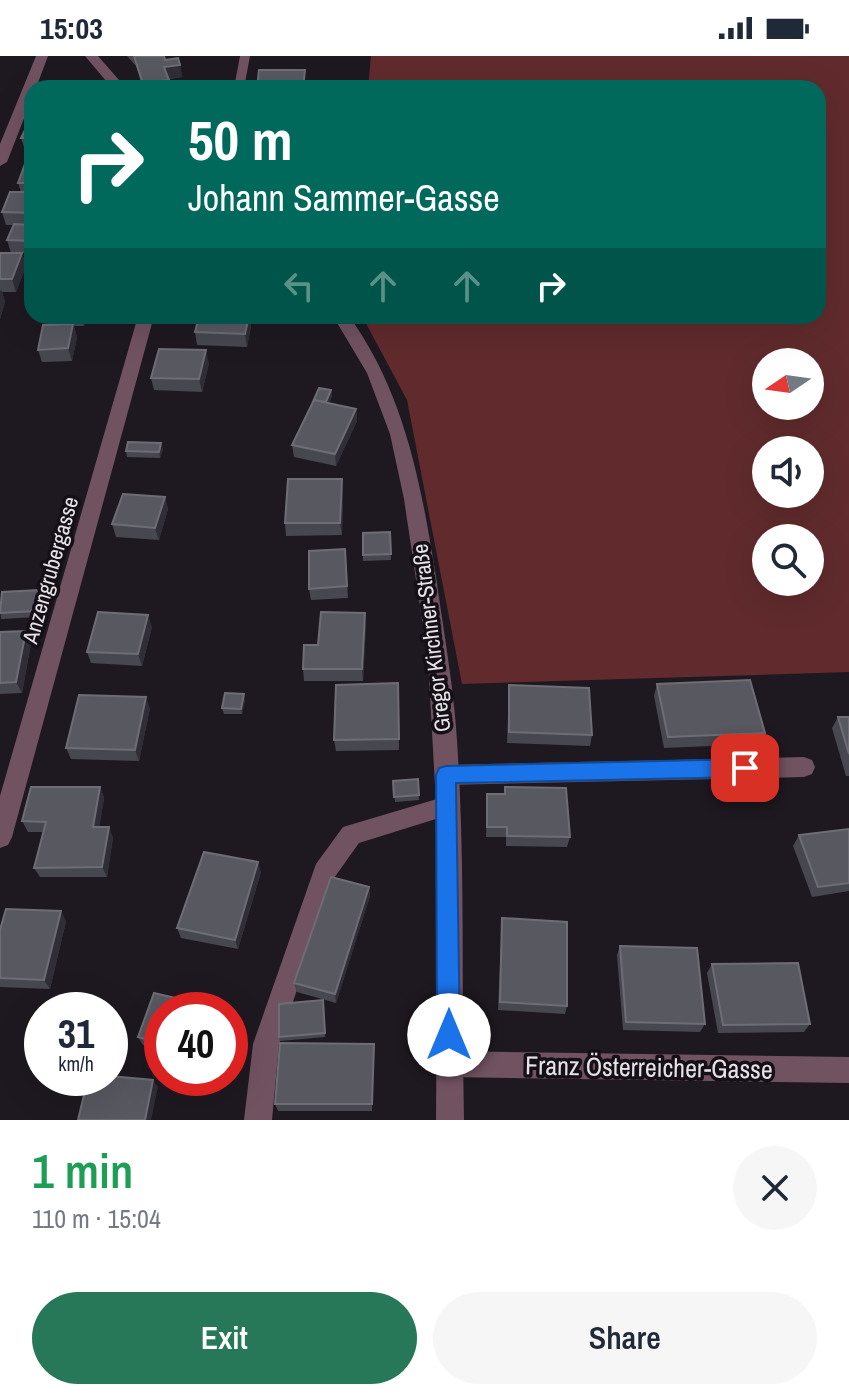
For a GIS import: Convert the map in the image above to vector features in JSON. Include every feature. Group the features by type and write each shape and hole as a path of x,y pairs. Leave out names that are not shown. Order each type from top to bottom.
{"street":[{"path":"32,80 42,56"},
{"path":"91,56 112,80"},
{"path":"0,162 24,101"},
{"name":"Anzengrubergasse","path":"0,837 144,324"},
{"name":"Gregor Kirchner-Straße","path":"347,324 359,339 386,389 410,475 440,673 447,806 450,1120"},
{"path":"446,775 804,767"},
{"path":"258,1120 266,1044 324,872 351,835 447,806"},
{"name":"Franz Österreicher-Gasse","path":"449,1064 849,1070"}],"lane":[{"path":"240,80 245,56"}],"shaded area":[{"path":"371,56 849,56 849,672 462,684 407,400 366,324 826,324 826,80 369,80"}],"building":[{"path":"134,56 164,56 165,60 178,58 180,65 164,67 169,80 142,80"},
{"path":"259,70 305,70 304,80 258,80"},
{"path":"24,167 24,183 18,183"},
{"path":"10,192 24,192 24,213 2,212"},
{"path":"14,224 24,225 24,241 7,240"},
{"path":"0,253 22,253 12,279 0,279"},
{"path":"73,324 68,348 38,350 43,325"},
{"path":"197,324 247,324 245,334 195,332"},
{"path":"159,349 206,350 199,379 151,378"},
{"path":"319,388 331,390 326,402 314,400 312,404"},
{"path":"314,400 356,409 335,454 292,445"},
{"path":"128,442 161,443 159,452 126,451"},
{"path":"288,479 342,479 340,523 285,523"},
{"path":"123,494 165,497 155,528 112,524"},
{"path":"390,532 391,554 363,555 363,533"},
{"path":"345,549 347,586 309,589 309,551"},
{"path":"39,590 36,611 0,613 2,592"},
{"path":"98,612 148,615 138,654 87,652"},
{"path":"321,612 365,613 362,669 303,669 304,645 318,645"},
{"path":"26,631 16,682 0,683 0,632"},
{"path":"750,680 765,733 668,737 657,684"},
{"path":"398,683 399,739 334,740 336,685"},
{"path":"509,685 589,688 592,735 509,732"},
{"path":"225,693 244,694 241,709 222,708"},
{"path":"79,695 146,697 135,750 66,748"},
{"path":"838,717 849,717 849,754"},
{"path":"418,779 419,795 394,797 393,781"},
{"path":"31,787 100,787 93,827 109,827 102,867 34,868 46,822 22,821"},
{"path":"505,787 566,788 570,837 507,836 507,827 487,827 487,794 505,794"},
{"path":"849,829 849,883 818,887 799,835"},
{"path":"204,852 258,862 235,940 177,928"},
{"path":"331,877 369,887 335,994 294,983"},
{"path":"6,909 61,911 44,980 0,978 0,930"},
{"path":"502,918 567,922 567,1006 500,1002"},
{"path":"620,946 697,948 705,1024 626,1022"},
{"path":"798,963 810,1024 723,1025 712,964"},
{"path":"323,1000 325,1033 279,1037 279,1004"},
{"path":"144,1020 144,1038 138,1037"},
{"path":"280,1043 374,1044 372,1104 275,1104"},
{"path":"128,1078 144,1079 144,1096 150,1096 145,1120 78,1120 84,1096 128,1096"}],"route":[{"path":"449,1035 446,775 745,768"}]}
